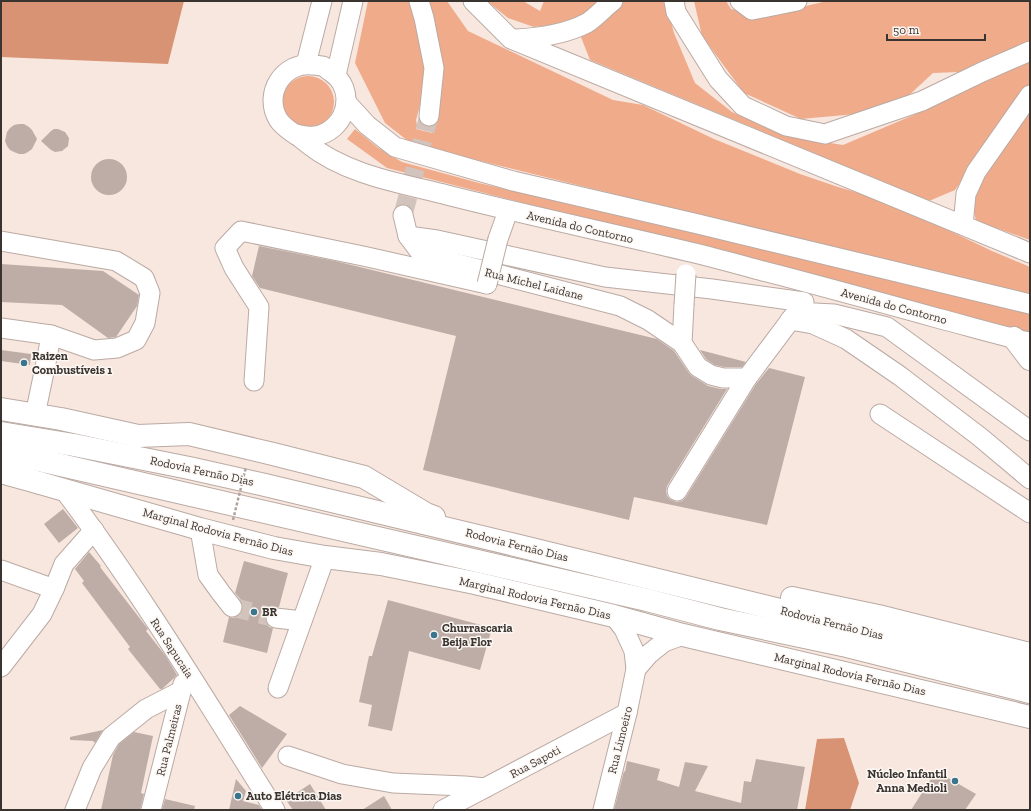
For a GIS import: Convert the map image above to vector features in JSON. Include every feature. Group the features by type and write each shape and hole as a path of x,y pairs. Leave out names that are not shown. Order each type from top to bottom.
{"main road":[{"path":"1022,340 1030,359"},
{"path":"1,409 61,419 138,436 189,434 364,477 426,514 515,545"},
{"name":"Rodovia Fernão Dias","path":"1,433 74,445 196,469 265,485 651,578 1030,673"},
{"name":"Rodovia Fernão Dias","path":"1,455 39,460 184,493 639,598 720,619 847,646 1030,692"},
{"name":"Marginal Rodovia Fernão Dias","path":"1,472 200,529 274,548 325,557 388,565 475,583 614,616 683,635 1030,717"},
{"path":"651,578 776,595 878,616 1030,654"}],"street":[{"path":"336,75 353,1"},
{"path":"419,1 434,68 429,116"},
{"path":"473,1 511,39 1030,253"},
{"path":"511,39 532,38 568,30 588,22 613,1"},
{"path":"674,1 676,12 718,79 743,106 786,126 825,134 922,101 1030,51"},
{"path":"740,1 752,10 797,1"},
{"path":"296,134 307,137 319,136 330,131 339,123 344,112 346,102 342,83 336,75 322,66 306,64 315,4"},
{"name":"Avenida do Contorno","path":"306,64 294,67 284,74 277,84 273,95 273,107 278,119 285,128 296,134 319,153 359,172 508,211 687,251 1022,340"},
{"path":"963,225 966,194 976,172 1030,95"},
{"path":"346,102 367,125 395,147 513,181 1030,304"},
{"path":"254,381 259,307 234,268 225,248 241,231 363,256 487,284 498,239 508,211"},
{"name":"Rua Michel Laidane","path":"403,215 408,236 420,252 451,262 620,306 648,320 682,343"},
{"path":"408,236 437,240 605,277 712,289 797,312 834,314 887,327 1030,431"},
{"path":"1,240 116,261 144,278 150,293 145,322 136,340 116,348 94,350 51,335 1,328"},
{"path":"687,251 682,343 698,366 711,375 723,378 747,378"},
{"path":"677,491 747,378 817,285"},
{"path":"797,312 813,324 846,339 900,376 980,437 1030,478"},
{"path":"35,415 51,335"},
{"path":"880,414 1030,512"},
{"path":"1,479 40,483"},
{"name":"Rua Sapucaia","path":"64,490 94,530 187,669 275,810"},
{"path":"200,529 208,575 232,607"},
{"path":"1,667 42,614 64,564 94,530"},
{"path":"278,688 325,557"},
{"path":"1,570 54,589"},
{"name":"Rua Limoeiro","path":"603,810 627,713 636,669 634,651 624,629 614,616"},
{"path":"276,618 302,621"},
{"path":"636,669 664,642 683,635"},
{"name":"Rua Palmeiras","path":"151,810 187,669"},
{"path":"75,810 92,768 111,738 146,708 181,692"},
{"name":"Rua Sapoti","path":"443,810 627,713"},
{"path":"288,756 342,774 393,783 486,788"}],"path":[{"path":"233,520 246,467"}],"shaded area":[{"path":"1,1 184,1 168,64 1,57"},
{"path":"368,1 409,1 423,49 426,83 416,120 416,129 432,133 441,83 436,31 428,1 447,1 468,31 613,100 643,105 714,139 800,174 887,201 992,251 1030,267 1030,297 412,144 385,123 355,63"},
{"path":"487,1 523,1 540,11 544,1 604,1 576,22 534,27 508,18"},
{"path":"619,1 665,1 674,33 695,83 732,112 785,136 843,145 916,114 1030,60 1030,85 955,190 929,201 590,60 579,32"},
{"path":"694,1 726,1 731,9 754,15 827,1 1030,1 1030,42 959,72 933,73 906,98 867,113 801,119 744,93 702,36"},
{"path":"303,76 313,76 327,83 334,97 334,107 327,121 313,128 303,128 293,124 286,117 282,107 282,97 286,87 293,80"},
{"path":"1030,105 1030,240 976,221 970,193"},
{"path":"355,129 377,147 402,162 479,183 1030,312 1030,333 387,168 347,139"},
{"path":"844,738 859,783 850,810 805,810 817,739"}],"building":[{"path":"19,124 24,124 29,127 37,139 32,149 24,154 19,154 10,150 5,141 7,132 10,128"},
{"path":"54,129 65,132 69,138 68,146 62,151 55,152 41,141"},
{"path":"113,159 122,164 126,170 126,184 122,190 113,195 105,195 96,190 92,184 91,173 96,164 102,160"},
{"path":"259,246 335,261 657,339 674,351 692,376 708,386 727,389 667,486 667,496 676,502 682,501 686,497 756,384 769,368 805,377 767,525 634,497 629,520 423,470 456,336 260,288 252,276"},
{"path":"1,264 103,271 139,295 137,306 116,337 108,338 62,305 1,302"},
{"name":"Raizen Combustíveis 1","path":"1,350 31,354 30,365 1,361"},
{"path":"700,350 746,362 742,367 724,367 715,365 706,359"},
{"path":"63,509 78,528 59,543 44,524"},
{"path":"89,552 148,629 146,631 165,655 177,675 162,689 160,689 128,649 130,647 82,583 84,581 75,569"},
{"name":"BR","path":"244,561 288,573 279,607 271,608 267,611 265,616 266,623 269,627 273,628 267,653 223,642 229,617 234,618 242,611 243,605 235,593"},
{"name":"Churrascaria Beija Flor","path":"388,600 492,628 480,670 409,651 392,731 368,726 372,705 359,702 369,656 372,656"},
{"path":"240,706 287,734 262,768 229,715"},
{"path":"103,730 95,743 93,741 70,740 70,737"},
{"path":"134,732 153,736 141,793 144,794 140,810 101,810 113,755 119,744"},
{"path":"756,759 805,767 797,810 614,810 627,761 660,769 657,780 679,787 685,762 708,766 695,791 741,803 744,781 751,782"},
{"path":"936,771 976,794 965,810 911,810"},
{"name":"Auto Elétrica Dias","path":"236,779 246,791 243,801 259,805 262,810 229,810"},
{"path":"310,784 326,810 293,810 286,800"},
{"path":"384,796 392,810 362,810"},
{"name":"Auto Elétrica Dias","path":"165,799 195,806 194,810 162,810"}],"tunnel":[{"path":"403,215 429,116"},
{"path":"232,607 276,618"}],"place":[{"name":"Raizen Combustíveis 1","path":"24,363"},
{"name":"BR","path":"254,612"},
{"name":"Churrascaria Beija Flor","path":"434,635"},
{"name":"Núcleo Infantil Anna Medioli","path":"955,781"},
{"name":"Auto Elétrica Dias","path":"238,796"}]}
